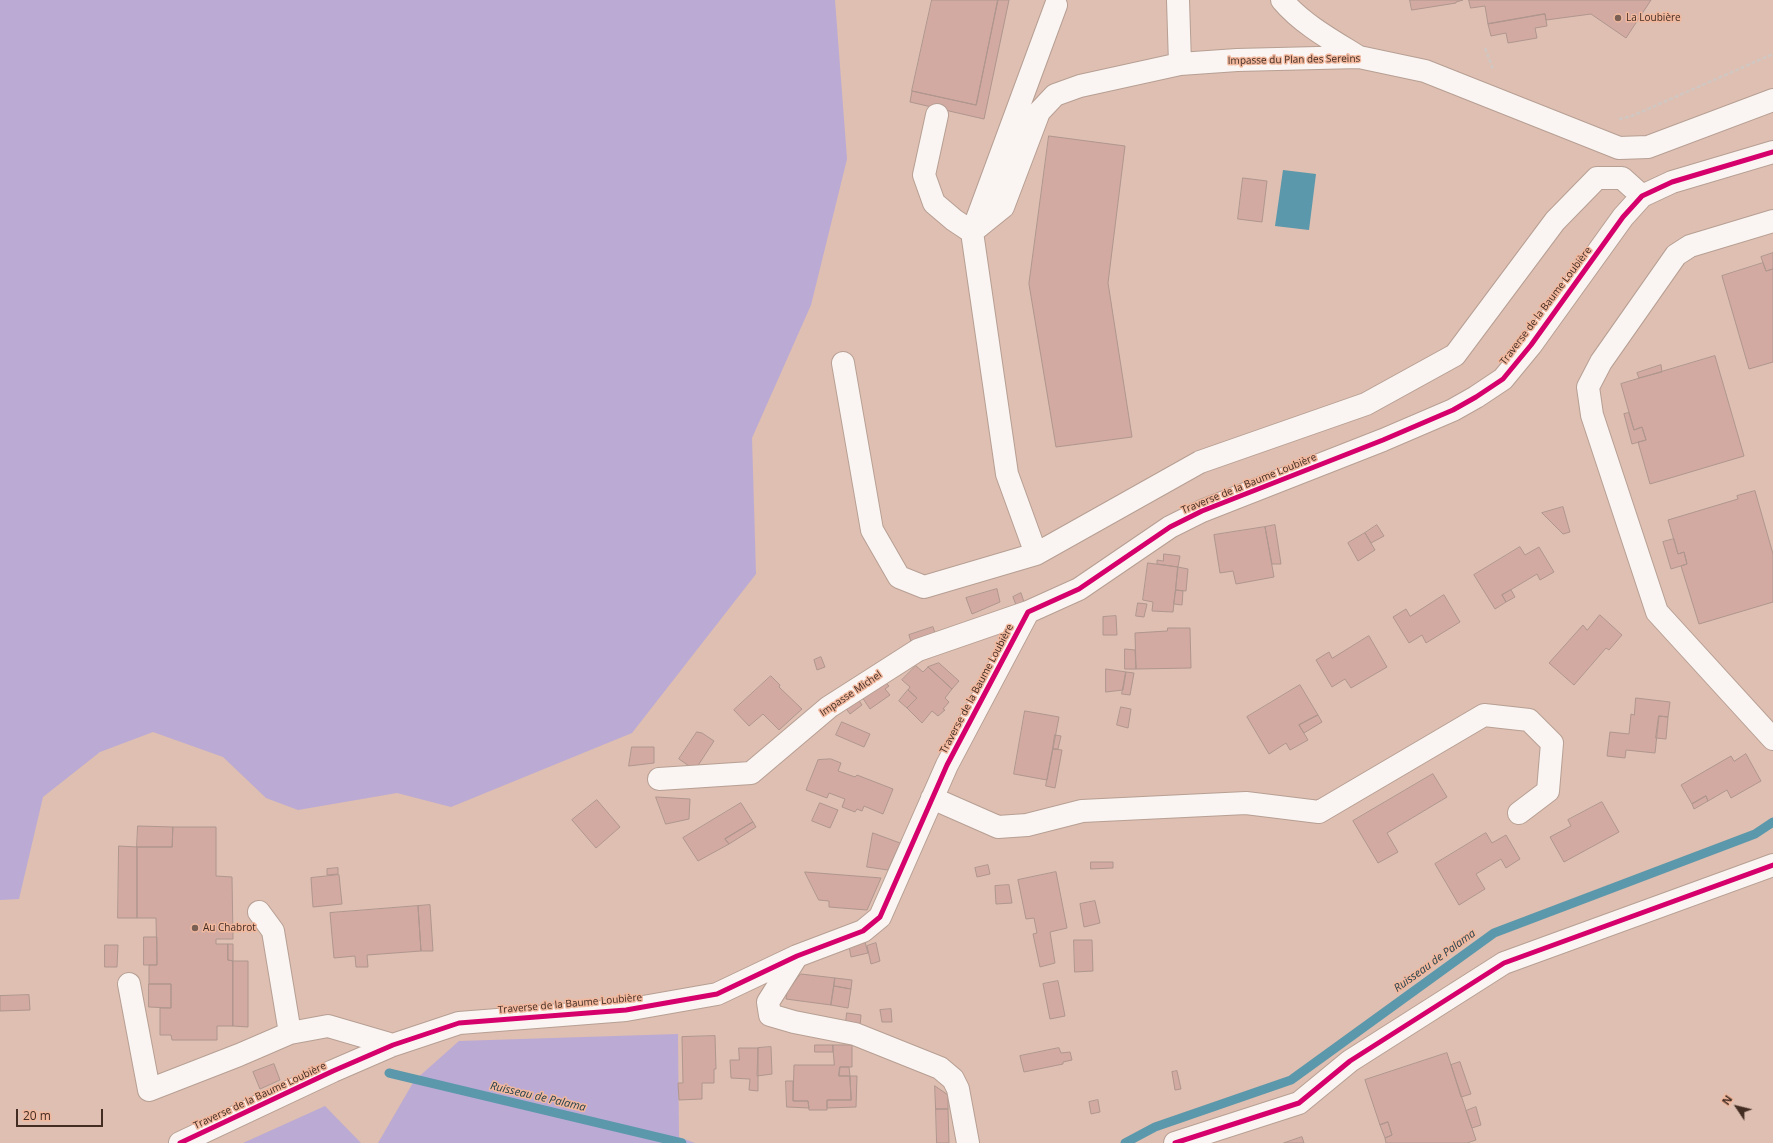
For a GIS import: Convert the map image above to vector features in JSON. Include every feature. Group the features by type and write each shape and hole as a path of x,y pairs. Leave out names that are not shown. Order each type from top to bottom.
{"street":[{"path":"1178,0 1180,64"},
{"path":"1282,0 1291,11 1330,39 1359,57"},
{"path":"1036,554 1007,474 972,232 1056,5"},
{"name":"Impasse du Plan des Sereins","path":"972,232 1003,207 1039,112 1055,95 1080,86 1180,64 1237,60 1359,57 1425,71 1619,148 1648,147 1773,100"},
{"path":"937,115 924,175 934,203 954,220 972,232"},
{"name":"Traverse de la Baume Loubière","path":"180,1143 333,1071 393,1045 459,1023 626,1010 717,994 797,956 863,931 880,917 947,765 1028,612 1079,588 1170,527 1196,514 1383,440 1453,410 1498,383 1531,345 1623,217 1642,196 1672,182 1773,152"},
{"path":"843,363 872,530 899,577 924,587 1036,554 1200,462 1366,404 1455,355 1555,221 1597,178 1622,178 1642,196"},
{"path":"1773,221 1690,246 1676,255 1601,362 1588,387 1592,415 1657,612 1773,739"},
{"name":"Impasse Michel","path":"659,779 752,773 828,708 918,650 1028,612"},
{"path":"932,798 998,827 1027,824 1082,811 1246,803 1319,812 1484,715 1529,720 1552,743 1548,791 1519,813"},
{"path":"1175,1143 1299,1103 1350,1062 1504,963 1773,865"},
{"path":"259,912 273,931 290,1033"},
{"path":"797,956 768,1002 770,1016 856,1034 940,1068 954,1079 958,1089 968,1143"},
{"path":"129,984 149,1090 239,1055 290,1033 328,1026 393,1045"}],"path":[{"path":"1485,48 1492,67 1496,72"},
{"path":"1614,120 1632,116 1773,54"}],"shaded area":[{"path":"0,0 835,0 847,159 811,305 752,438 756,574 632,733 451,807 397,793 298,810 266,798 223,757 153,732 100,752 43,797 19,899 0,900"},
{"path":"678,1034 679,1137 695,1143 378,1143 414,1081 459,1041"},
{"path":"325,1106 361,1143 243,1143"}],"water":[{"path":"1283,170 1316,174 1309,230 1275,226"}],"building":[{"path":"932,0 998,0 976,105 912,91"},
{"path":"998,0 1009,0 984,119 910,102 912,91 976,105"},
{"path":"1410,0 1463,0 1456,3 1412,10"},
{"name":"La Loubière","path":"1469,0 1651,0 1626,38 1591,14 1546,20 1545,14 1488,24 1485,6 1471,8"},
{"path":"1545,14 1547,26 1535,28 1537,38 1508,43 1506,33 1491,36 1488,24"},
{"path":"1049,136 1125,146 1108,283 1132,437 1056,447 1029,284"},
{"path":"1243,178 1267,181 1262,222 1238,219"},
{"path":"1773,253 1773,269 1766,271 1761,257"},
{"path":"1763,263 1766,271 1773,269 1773,362 1749,369 1722,276"},
{"path":"1715,356 1744,456 1650,484 1638,442 1646,440 1642,427 1634,430 1621,384"},
{"path":"1661,365 1662,372 1639,378 1637,373"},
{"path":"1629,413 1634,430 1642,427 1646,440 1632,444 1624,414"},
{"path":"1755,491 1773,554 1773,602 1699,624 1681,566 1687,564 1684,552 1678,554 1668,520 1738,499 1737,496"},
{"path":"1563,507 1570,532 1563,534 1542,513"},
{"path":"1275,525 1281,564 1272,564 1265,527"},
{"path":"1377,525 1384,536 1371,543 1365,533"},
{"path":"1265,527 1274,577 1236,584 1233,571 1220,573 1214,535"},
{"path":"1365,533 1375,550 1358,561 1348,543"},
{"path":"1674,539 1678,554 1684,552 1687,564 1671,569 1663,542"},
{"path":"1520,547 1525,555 1539,547 1554,572 1540,580 1537,574 1502,595 1506,602 1495,609 1474,575"},
{"path":"1164,554 1180,556 1178,567 1157,564 1157,560 1163,561"},
{"path":"1148,563 1178,567 1173,612 1152,611 1153,602 1143,600"},
{"path":"1178,567 1188,569 1186,591 1176,590"},
{"path":"997,589 1000,602 972,614 966,598"},
{"path":"1176,590 1183,591 1182,605 1174,604"},
{"path":"1511,590 1515,597 1506,602 1502,595"},
{"path":"1021,593 1024,602 1016,605 1013,597"},
{"path":"1444,595 1460,622 1426,643 1422,635 1409,643 1393,617 1406,609 1410,616"},
{"path":"1138,603 1147,604 1144,617 1136,616"},
{"path":"1600,615 1622,635 1609,650 1606,648 1574,685 1549,663 1583,625 1587,630"},
{"path":"1116,616 1117,635 1103,635 1103,617"},
{"path":"933,627 936,636 912,645 909,635"},
{"path":"1168,628 1190,628 1191,668 1136,669 1135,633 1167,631"},
{"path":"1369,636 1387,667 1351,688 1345,679 1332,687 1316,660 1329,652 1332,658"},
{"path":"1125,649 1135,650 1136,669 1125,669"},
{"path":"821,657 825,667 817,670 814,660"},
{"path":"939,663 959,681 952,689 928,667"},
{"path":"916,666 923,672 928,667 952,689 945,698 949,702 943,709 945,710 938,716 932,711 922,723 907,708 917,698 908,690 910,687 902,680"},
{"path":"1106,669 1126,672 1123,690 1106,692"},
{"path":"1126,672 1134,673 1130,695 1122,694"},
{"path":"771,676 780,685 779,687 802,709 779,730 763,714 749,726 734,710"},
{"path":"885,682 889,686 885,689 890,695 870,709 862,697"},
{"path":"1300,685 1318,715 1299,725 1308,740 1290,750 1286,743 1269,754 1247,717"},
{"path":"908,690 917,698 907,708 899,701"},
{"path":"1636,698 1670,702 1668,717 1659,716 1655,753 1626,750 1625,758 1607,756 1610,732 1629,734 1631,714 1634,715"},
{"path":"858,699 862,705 850,714 845,707"},
{"path":"1121,707 1131,709 1128,728 1117,725"},
{"path":"1025,711 1059,717 1047,780 1014,774"},
{"path":"1318,715 1322,722 1304,733 1299,725"},
{"path":"1659,716 1668,717 1666,739 1656,738"},
{"path":"842,722 870,734 864,747 836,735"},
{"path":"697,732 702,733 714,741 695,770 679,759"},
{"path":"1055,735 1061,736 1058,749 1053,749"},
{"path":"632,747 654,747 654,763 629,766"},
{"path":"1053,749 1062,750 1055,788 1046,786"},
{"path":"1746,754 1761,781 1731,798 1727,790 1708,801 1706,796 1692,804 1681,785 1731,756 1734,761"},
{"path":"831,759 841,763 838,771 855,777 857,775 893,789 883,814 864,806 862,811 857,809 855,812 842,807 845,799 829,793 827,798 806,790 818,760"},
{"path":"1433,774 1447,797 1387,833 1398,852 1378,863 1353,821"},
{"path":"1706,796 1708,801 1694,809 1692,804"},
{"path":"656,797 690,799 689,819 666,824"},
{"path":"597,800 620,827 596,848 572,820"},
{"path":"1602,802 1619,832 1564,862 1550,837 1571,826 1568,820"},
{"path":"741,803 753,822 725,839 729,844 698,861 683,838"},
{"path":"820,803 838,810 830,828 812,821"},
{"path":"753,822 756,827 729,844 725,839"},
{"path":"138,826 173,827 172,847 137,847"},
{"name":"Au Chabrot","path":"173,827 216,827 216,876 232,877 233,939 216,939 216,944 228,944 228,960 233,961 233,1026 217,1026 217,1040 172,1040 171,1035 160,1035 160,1008 171,1008 171,984 149,984 149,965 157,965 156,918 137,918 137,847 172,847"},
{"path":"873,833 900,843 888,870 867,867"},
{"path":"1486,833 1492,843 1506,835 1520,859 1506,868 1501,859 1476,874 1485,889 1459,905 1435,864"},
{"path":"119,846 137,847 137,918 118,918"},
{"path":"1091,862 1113,862 1113,868 1091,869"},
{"path":"988,865 990,874 977,877 975,868"},
{"path":"338,868 338,874 327,875 327,869"},
{"path":"805,872 881,878 867,910 829,907 829,901 819,900"},
{"path":"1056,872 1067,928 1050,932 1055,963 1040,967 1033,934 1037,933 1034,918 1026,919 1018,880"},
{"path":"339,875 342,904 313,907 311,878"},
{"path":"1009,885 1012,903 996,904 995,886"},
{"path":"1095,901 1100,923 1084,927 1080,904"},
{"path":"430,905 433,951 421,951 418,906"},
{"path":"418,906 421,951 367,955 368,967 356,967 355,956 334,958 330,913"},
{"path":"144,937 157,937 157,965 144,965"},
{"path":"1074,940 1092,940 1093,971 1075,972"},
{"path":"865,942 868,953 851,957 849,946"},
{"path":"876,943 880,961 871,964 867,946"},
{"path":"228,944 233,944 233,961 228,960"},
{"path":"105,945 118,945 117,967 105,967"},
{"path":"233,961 248,961 248,1027 233,1026"},
{"path":"801,974 835,978 831,1005 786,999 787,992"},
{"path":"835,978 852,980 851,989 834,986"},
{"path":"1058,981 1065,1016 1050,1019 1043,984"},
{"path":"149,984 171,984 171,1008 149,1007"},
{"path":"834,986 851,989 848,1008 831,1005"},
{"path":"29,995 30,1010 0,1011 0,996"},
{"path":"891,1009 892,1022 882,1022 880,1010"},
{"path":"847,1013 861,1015 860,1026 846,1023"},
{"path":"715,1036 716,1069 714,1069 714,1083 702,1083 702,1099 679,1100 678,1083 683,1083 682,1037"},
{"path":"815,1045 833,1045 833,1052 815,1052"},
{"path":"833,1045 852,1045 852,1067 840,1067 839,1076 850,1076 851,1100 827,1100 827,1110 809,1110 808,1101 793,1101 794,1065 834,1065"},
{"path":"771,1047 772,1074 757,1076 758,1048"},
{"path":"739,1048 758,1048 758,1091 749,1090 750,1079 731,1078 730,1060 739,1060"},
{"path":"1059,1048 1061,1053 1070,1052 1072,1060 1063,1062 1063,1064 1024,1072 1020,1056"},
{"path":"1447,1053 1476,1140 1467,1143 1386,1143 1385,1138 1392,1135 1388,1122 1380,1125 1365,1080"},
{"path":"1460,1062 1471,1094 1461,1097 1451,1065"},
{"path":"274,1064 280,1080 260,1089 253,1072"},
{"path":"840,1067 849,1067 850,1076 839,1076"},
{"path":"1177,1071 1181,1089 1175,1090 1172,1072"},
{"path":"850,1076 857,1076 856,1107 827,1108 827,1100 851,1100"},
{"path":"786,1081 793,1081 793,1101 808,1101 809,1108 787,1107"},
{"path":"935,1086 948,1095 948,1109 936,1109"},
{"path":"1098,1100 1100,1112 1091,1114 1089,1102"},
{"path":"1476,1107 1481,1125 1472,1128 1466,1111"},
{"path":"936,1109 948,1109 949,1143 937,1143"},
{"path":"1388,1122 1392,1135 1385,1138 1380,1125"},
{"path":"1302,1137 1304,1143 1284,1143"}],"waterway":[{"name":"Ruisseau de Palama","path":"1125,1143 1155,1127 1291,1080 1494,933 1755,834 1773,822"},
{"name":"Ruisseau de Palama","path":"389,1073 682,1143"}],"cycle path":[{"path":"180,1143 333,1071 393,1045 459,1023 626,1010 717,994 797,956 863,931 880,917 947,765 1028,612 1079,589 1170,527 1202,511 1383,440 1453,410 1476,397 1503,379 1531,345 1623,217 1642,196 1672,182 1773,152"},
{"path":"1175,1143 1299,1103 1350,1061 1504,963 1773,865"}],"place":[{"name":"La Loubière","path":"1618,18"},
{"name":"Au Chabrot","path":"195,928"}]}
